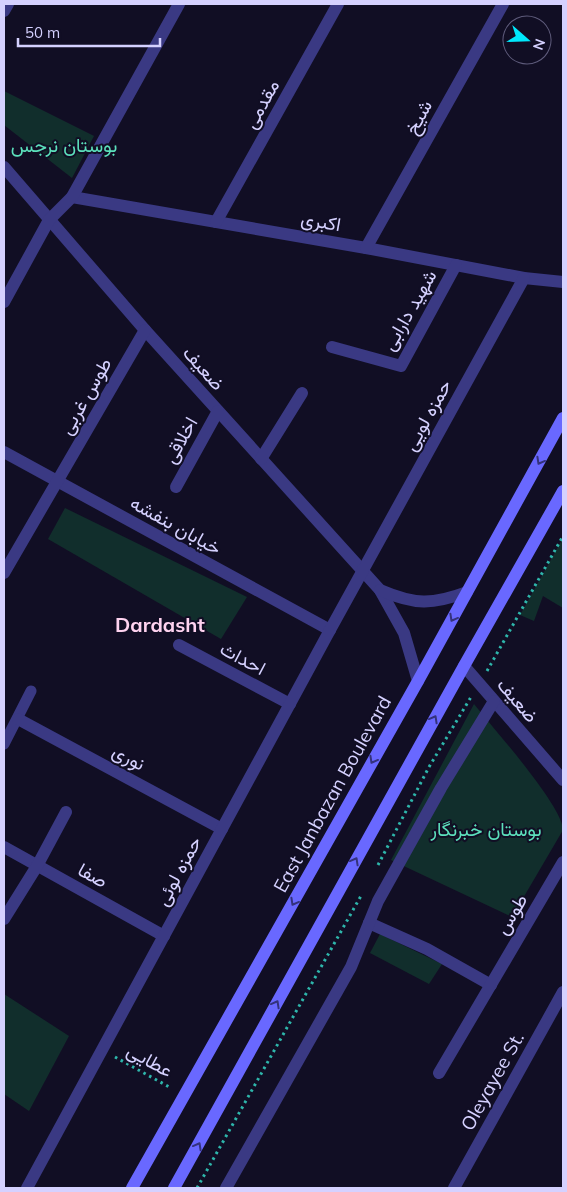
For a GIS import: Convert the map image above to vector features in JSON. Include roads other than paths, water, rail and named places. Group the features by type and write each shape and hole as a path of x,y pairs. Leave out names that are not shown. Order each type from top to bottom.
{"main road":[{"name":"East Janbazan Boulevard","path":"132,1188 418,681 563,418"},
{"path":"174,1188 563,491"}],"street":[{"path":"4,11 8,4"},
{"path":"4,302 49,220 72,198 179,4"},
{"name":"مقدمی","path":"216,222 338,4"},
{"name":"شیخ","path":"366,248 503,4"},
{"name":"ضعیف","path":"4,167 145,330 380,590"},
{"name":"اکبری","path":"72,198 366,248 524,278 563,282"},
{"name":"شهید دارابی","path":"332,347 401,366 456,265"},
{"name":"حمزه لویی","path":"362,571 524,278"},
{"name":"طوس غربی","path":"4,573 145,330"},
{"path":"261,459 302,393"},
{"name":"اخلاقی","path":"176,487 218,411"},
{"name":"خیابان بنفشه","path":"4,452 330,630"},
{"name":"حمزه لوئی","path":"27,1188 362,571"},
{"path":"380,590 401,599 424,603 446,600 467,592"},
{"path":"380,590 404,633 418,681"},
{"name":"احداث","path":"179,644 290,704"},
{"name":"ضعیف","path":"464,666 563,780"},
{"path":"226,1188 238,1176 351,968 378,901 441,788 494,701"},
{"name":"نوری","path":"18,719 222,828"},
{"path":"4,920 37,866 66,812"},
{"name":"صفا","path":"4,847 164,936"},
{"name":"طوس","path":"439,1073 563,862"},
{"path":"369,923 427,949 490,985"},
{"name":"Oleyayee St.","path":"454,1188 563,992"}],"lane":[{"path":"4,744 31,691"}],"district":[{"name":"Dardasht","path":"160,624"}],"park label":[{"name":"بوستان نرجس","path":"64,145"},
{"name":"بوستان خبرنگار","path":"486,829"}]}
